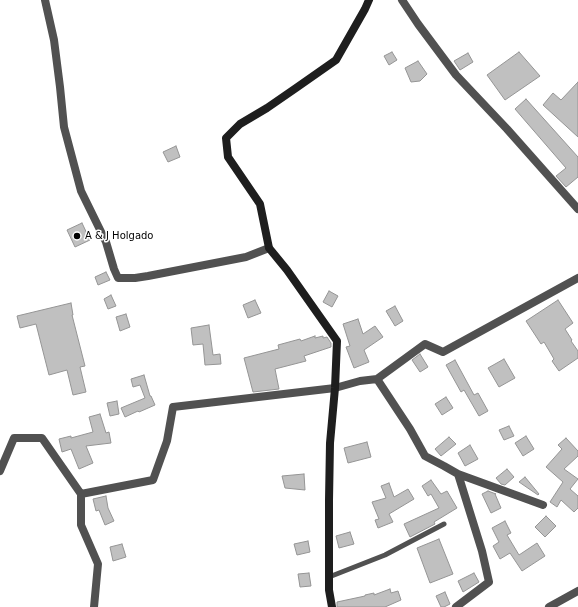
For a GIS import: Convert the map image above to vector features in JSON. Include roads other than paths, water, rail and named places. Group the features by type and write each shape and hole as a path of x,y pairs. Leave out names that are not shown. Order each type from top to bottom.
{"street":[{"path":"45,0 54,40 64,127 81,191 106,242 118,278 135,278 156,275 246,257 269,248"},
{"path":"332,607 329,590 330,442 335,388 337,341 287,270 269,248 260,204 228,157 226,138 240,124 291,92 336,60 365,10 369,0"},
{"path":"402,0 456,75 507,129 578,209"},
{"path":"81,494 153,480 167,441 173,407 335,388 360,381 377,379 425,344 444,352 578,278"},
{"path":"377,379 410,429 425,456 458,474 543,505"},
{"path":"0,471 14,438 42,438 81,494 81,525 98,564 94,607"},
{"path":"456,607 489,582 482,551 458,474"},
{"path":"549,607 578,591"}],"lane":[{"path":"329,577 385,555 444,524"}],"place":[{"name":"A & J Holgado","path":"77,236"}]}
